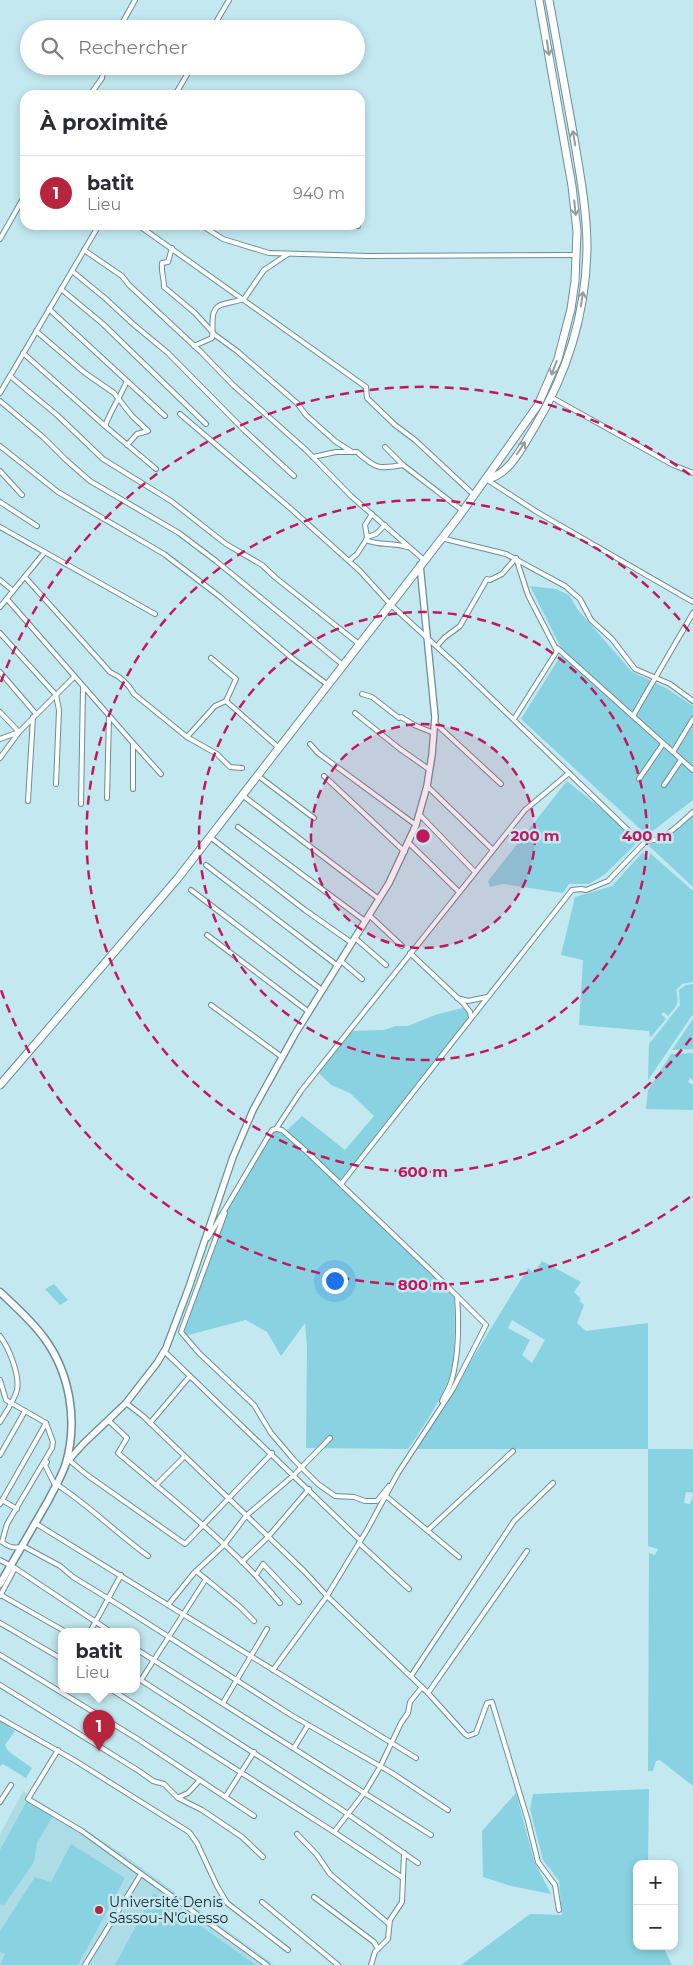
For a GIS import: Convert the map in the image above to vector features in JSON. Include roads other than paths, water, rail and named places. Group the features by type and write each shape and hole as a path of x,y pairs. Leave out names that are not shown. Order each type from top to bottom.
{"highway":[{"path":"0,1086 178,878 463,511 538,405 558,359 571,309 576,255 576,224 572,186 539,0"},
{"path":"486,479 495,477 511,462 532,431 568,367 582,301 586,256 586,228 575,146 549,0"}],"main road":[{"path":"0,1292 43,1336 64,1375 71,1405 67,1462 13,1566 0,1584"}],"street":[{"path":"124,20 135,0"},
{"path":"217,20 229,0"},
{"path":"94,90 102,75"},
{"path":"178,90 187,75"},
{"path":"0,239 20,204"},
{"path":"0,393 96,230"},
{"path":"145,230 366,387 367,398 474,496"},
{"path":"209,230 223,239 261,252 288,254 368,256 576,255"},
{"path":"172,248 168,262 162,263 164,287 195,313 213,333 238,351 297,403 306,415 352,452"},
{"path":"84,250 122,276 128,285 233,385 313,457 351,496 386,525 422,563 434,733 427,786 416,825 405,852 379,900 282,1057 244,1129 177,1323 164,1351 126,1403 67,1462 185,1544 272,1453"},
{"path":"194,346 212,338 215,308 222,304 244,299 264,270 288,254"},
{"path":"72,271 168,353 244,430 294,476"},
{"path":"61,289 103,324 206,424"},
{"path":"49,309 165,416"},
{"path":"36,331 85,373 120,398 132,416 148,431 137,434 127,445"},
{"path":"23,352 156,469"},
{"path":"10,376 57,415 103,459 171,501 226,544 262,565 359,644"},
{"path":"105,426 127,381"},
{"path":"551,397 673,465 693,473"},
{"path":"0,400 90,481 179,533 216,560 343,665"},
{"path":"180,414 290,508 349,562 390,604 437,646 633,835 640,840 653,842 661,838 693,812"},
{"path":"0,446 58,492 164,554 219,596 292,658 328,685"},
{"path":"385,447 403,465 463,511"},
{"path":"313,457 357,452 373,465 381,468 403,465"},
{"path":"0,471 22,495"},
{"path":"486,479 538,512 693,602"},
{"path":"0,502 37,526"},
{"path":"349,562 357,554 366,539 366,525 372,514"},
{"path":"366,539 376,534 386,525"},
{"path":"0,528 155,614"},
{"path":"441,538 497,550 516,558 573,591 580,599 591,620 612,639 635,669 670,684 693,701"},
{"path":"366,539 372,543 396,543 409,548"},
{"path":"0,608 44,553"},
{"path":"437,646 460,626 486,578 490,580 502,574 516,558"},
{"path":"516,558 528,595 557,648 693,770"},
{"path":"25,577 110,672 129,685 134,694 187,737 216,754 230,767 242,768"},
{"path":"0,580 13,591"},
{"path":"7,599 109,717 162,774"},
{"path":"633,716 693,613"},
{"path":"0,633 56,695 59,710 56,784"},
{"path":"514,720 557,654 557,648"},
{"path":"187,737 215,706 226,701 236,678 211,658"},
{"path":"0,672 34,715 28,801"},
{"path":"0,758 34,715 74,677"},
{"path":"81,804 83,687"},
{"path":"362,694 372,697 399,718 401,717 426,731 434,733"},
{"path":"226,701 279,748"},
{"path":"0,712 19,732"},
{"path":"354,713 430,770"},
{"path":"108,798 109,717"},
{"path":"673,752 693,720"},
{"path":"434,722 500,784"},
{"path":"0,739 19,732"},
{"path":"133,743 133,789"},
{"path":"310,744 318,753 416,825"},
{"path":"639,779 664,744"},
{"path":"664,785 681,760"},
{"path":"203,1247 272,1130 276,1129 301,1091 524,810 569,774"},
{"path":"257,775 268,781 314,818"},
{"path":"324,776 405,852"},
{"path":"427,786 493,850"},
{"path":"242,795 379,900"},
{"path":"419,814 475,872"},
{"path":"238,827 365,921"},
{"path":"210,837 305,910 386,965"},
{"path":"341,1184 572,890 586,890 608,882 646,841"},
{"path":"409,842 459,892"},
{"path":"206,865 362,979"},
{"path":"191,890 323,991"},
{"path":"369,915 402,946"},
{"path":"207,935 309,1012"},
{"path":"410,953 457,998 470,1012 471,1018"},
{"path":"457,998 468,1001 489,996"},
{"path":"212,1005 282,1057"},
{"path":"227,1206 181,1332 199,1353 254,1405 271,1433 318,1484 335,1496 354,1497 365,1501 378,1501 453,1389 486,1326 341,1184 282,1130 276,1129"},
{"path":"435,1416 452,1380 459,1325 457,1296"},
{"path":"0,1336 10,1354 17,1384 11,1404 0,1422"},
{"path":"164,1351 272,1453 409,1589"},
{"path":"150,1423 190,1376"},
{"path":"0,1380 6,1400 46,1423 53,1442 45,1465 55,1482 55,1486 78,1499 148,1556"},
{"path":"126,1403 150,1423 304,1571 327,1596 428,1693 468,1736 476,1733 487,1703 490,1701 494,1704 538,1862 555,1885 559,1910"},
{"path":"0,1455 25,1411"},
{"path":"108,1421 127,1438 118,1453 224,1545 256,1575 280,1603"},
{"path":"17,1509 1,1501 46,1423"},
{"path":"168,1605 196,1570 224,1545 246,1516 294,1475 330,1438"},
{"path":"52,1448 4,1530 2,1542 11,1547 18,1548 23,1546 60,1566 73,1577 168,1638 448,1810"},
{"path":"428,1530 513,1451"},
{"path":"156,1485 184,1457"},
{"path":"273,1670 327,1596 395,1478"},
{"path":"411,1676 514,1522 553,1483"},
{"path":"242,1562 268,1537 308,1489"},
{"path":"386,1496 459,1557"},
{"path":"35,1523 416,1758"},
{"path":"428,1693 527,1551"},
{"path":"0,1560 13,1566 105,1628"},
{"path":"256,1575 263,1564 299,1602"},
{"path":"13,1566 0,1596 59,1628"},
{"path":"196,1570 254,1621"},
{"path":"92,1628 121,1575"},
{"path":"140,1678 206,1579"},
{"path":"0,1623 58,1657"},
{"path":"223,1703 267,1629"},
{"path":"140,1651 431,1835"},
{"path":"0,1655 58,1689"},
{"path":"140,1680 348,1814 418,1863"},
{"path":"0,1685 153,1781 164,1784 178,1798 202,1810 242,1837 263,1856"},
{"path":"334,1832 365,1792 408,1713 410,1702 422,1687"},
{"path":"65,1693 254,1816"},
{"path":"117,1693 334,1832 402,1878"},
{"path":"0,1718 58,1750 189,1832 197,1843 226,1903 288,1950"},
{"path":"294,1748 308,1725"},
{"path":"58,1750 28,1799 82,1832 266,1965"},
{"path":"226,1796 254,1752"},
{"path":"178,1798 188,1793 200,1780"},
{"path":"0,1802 11,1785"},
{"path":"297,1834 317,1855 330,1874 389,1924"},
{"path":"371,1965 375,1952 388,1939 389,1924 402,1902 404,1853"},
{"path":"86,1965 141,1874"},
{"path":"314,1898 374,1942 378,1949"},
{"path":"262,1902 338,1965"}],"place":[{"name":"batit","path":"99,1751"},
{"name":"Université Denis Sassou-N'Guesso","path":"99,1910"}]}
